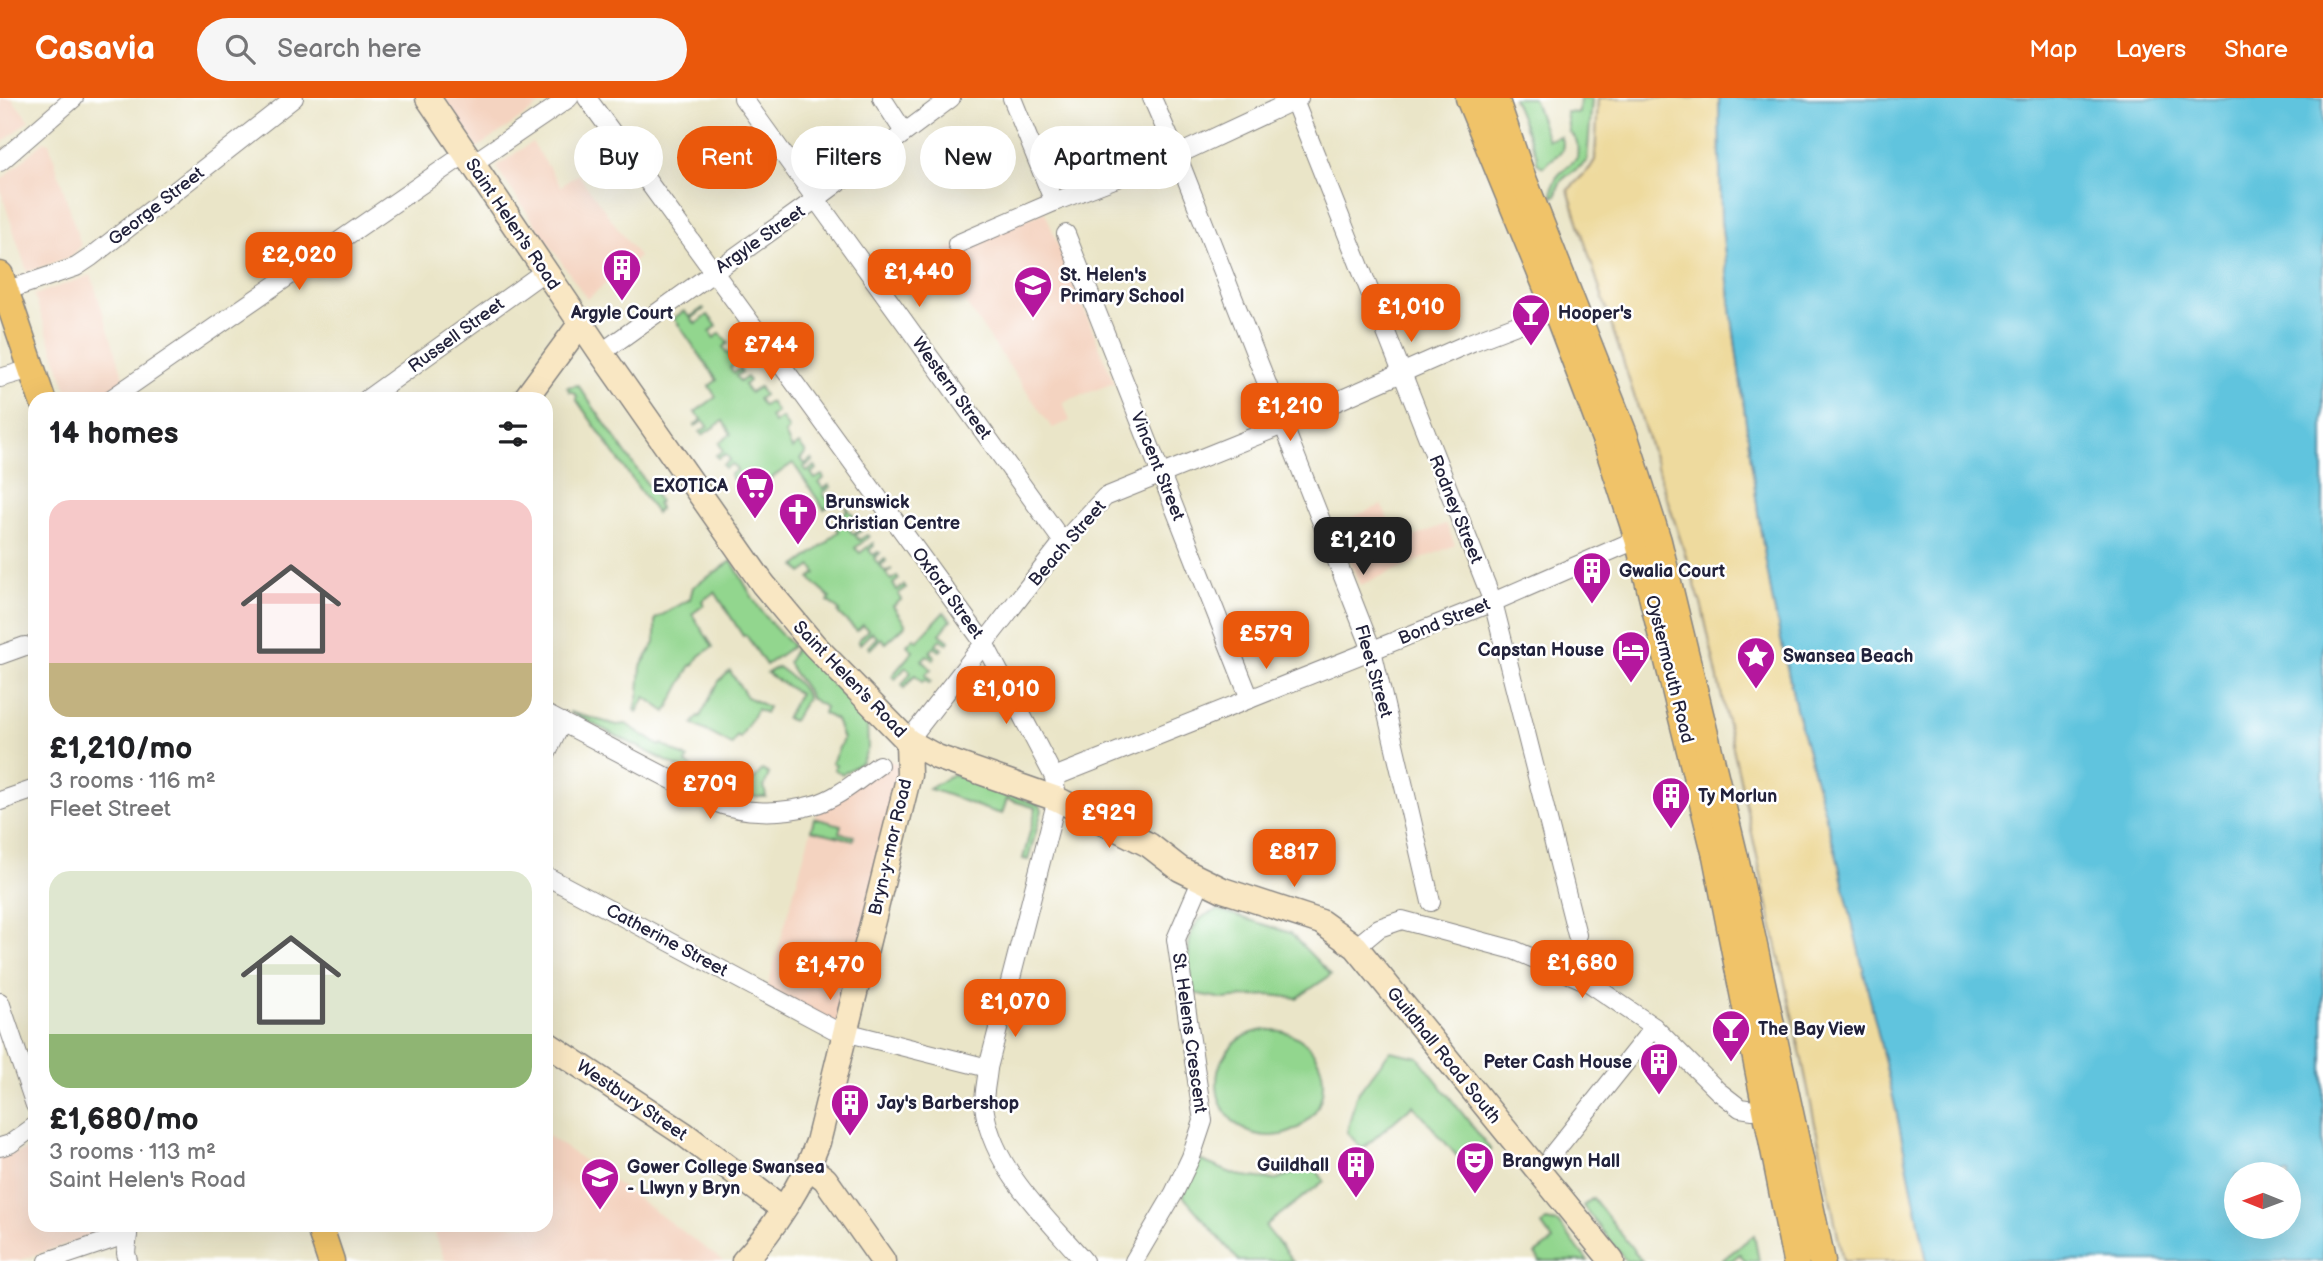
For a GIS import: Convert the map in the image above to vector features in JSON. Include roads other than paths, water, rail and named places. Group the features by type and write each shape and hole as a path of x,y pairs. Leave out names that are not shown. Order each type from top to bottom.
{"main road":[{"name":"Saint Helen's Road","path":"428,98 601,353 763,584 814,645 908,741 937,757 1055,788 1149,845 1181,869 1223,890 1321,922 1356,947"},
{"name":"Oystermouth Road","path":"1469,98 1556,310 1608,447 1638,539 1716,856 1796,1261"},
{"name":"Oystermouth Road","path":"1495,98 1520,171 1624,434 1658,541 1735,858 1822,1261"},
{"path":"3,283 39,392"},
{"path":"530,392 581,323"},
{"name":"Bryn-y-mor Road","path":"744,1261 783,1209 809,1167 818,1142 909,775 908,741"},
{"name":"Guildhall Road South","path":"1356,947 1612,1261"},
{"name":"Westbury Street","path":"553,1048 684,1134 783,1209"},
{"path":"809,1167 825,1179 883,1261"},
{"path":"321,1232 331,1261"}],"street":[{"path":"0,162 74,98"},
{"name":"George Street","path":"3,283 76,267 294,98"},
{"path":"121,392 469,159 569,98"},
{"name":"Oxford Street","path":"587,98 985,643 1055,788"},
{"name":"Western Street","path":"743,98 1063,542"},
{"path":"882,98 900,126"},
{"name":"Argyle Street","path":"906,131 951,98"},
{"path":"1012,98 1054,202"},
{"name":"Fleet Street","path":"1152,98 1164,126"},
{"path":"1191,148 1295,99"},
{"name":"Rodney Street","path":"1295,99 1493,602 1577,934"},
{"name":"Argyle Street","path":"601,353 829,189"},
{"path":"957,244 1088,189"},
{"name":"Fleet Street","path":"1190,189 1372,650 1431,902"},
{"name":"Vincent Street","path":"1066,234 1250,698"},
{"name":"Russell Street","path":"377,392 545,271"},
{"name":"Beach Street","path":"908,741 1063,542 1105,497 1556,310"},
{"path":"0,378 31,369"},
{"name":"Bond Street","path":"1055,788 1250,698 1493,602 1638,539"},
{"path":"0,655 25,646"},
{"path":"554,718 731,809 775,811 813,805 835,795 879,765"},
{"path":"1055,788 988,1068 984,1110 997,1150 1023,1189 1084,1261"},
{"path":"0,801 28,791"},
{"name":"St. Helens Crescent","path":"1134,1261 1174,1193 1191,1157 1203,1121 1176,939 1202,879"},
{"name":"Catherine Street","path":"553,880 833,1029 988,1068"},
{"path":"1356,947 1379,928 1402,920 1514,950 1588,982 1654,1027 1718,1091 1740,1108 1764,1108"},
{"path":"0,1002 28,1084"},
{"path":"1552,1155 1654,1027"},
{"path":"0,1147 28,1131"},
{"path":"48,1261 120,1232"},
{"path":"128,1232 128,1261"}],"water":[{"path":"1719,98 2323,98 2323,1261 1927,1261 1896,1110 1837,857 1796,708 1773,603 1733,325 1721,220"}],"place":[{"name":"Argyle Court","path":"622,302"},
{"name":"St. Helen's Primary School","path":"1033,319"},
{"name":"Hooper's","path":"1531,347"},
{"name":"EXOTICA","path":"755,520"},
{"name":"Brunswick Christian Centre","path":"798,546"},
{"name":"Gwalia Court","path":"1592,605"},
{"name":"Capstan House","path":"1631,684"},
{"name":"Swansea Beach","path":"1756,690"},
{"name":"Ty Morlun","path":"1671,830"},
{"name":"The Bay View","path":"1731,1063"},
{"name":"Peter Cash House","path":"1659,1096"},
{"name":"Jay's Barbershop","path":"850,1137"},
{"name":"Brangwyn Hall","path":"1475,1195"},
{"name":"Guildhall","path":"1356,1199"},
{"name":"Gower College Swansea - Llwyn y Bryn","path":"600,1211"}]}
